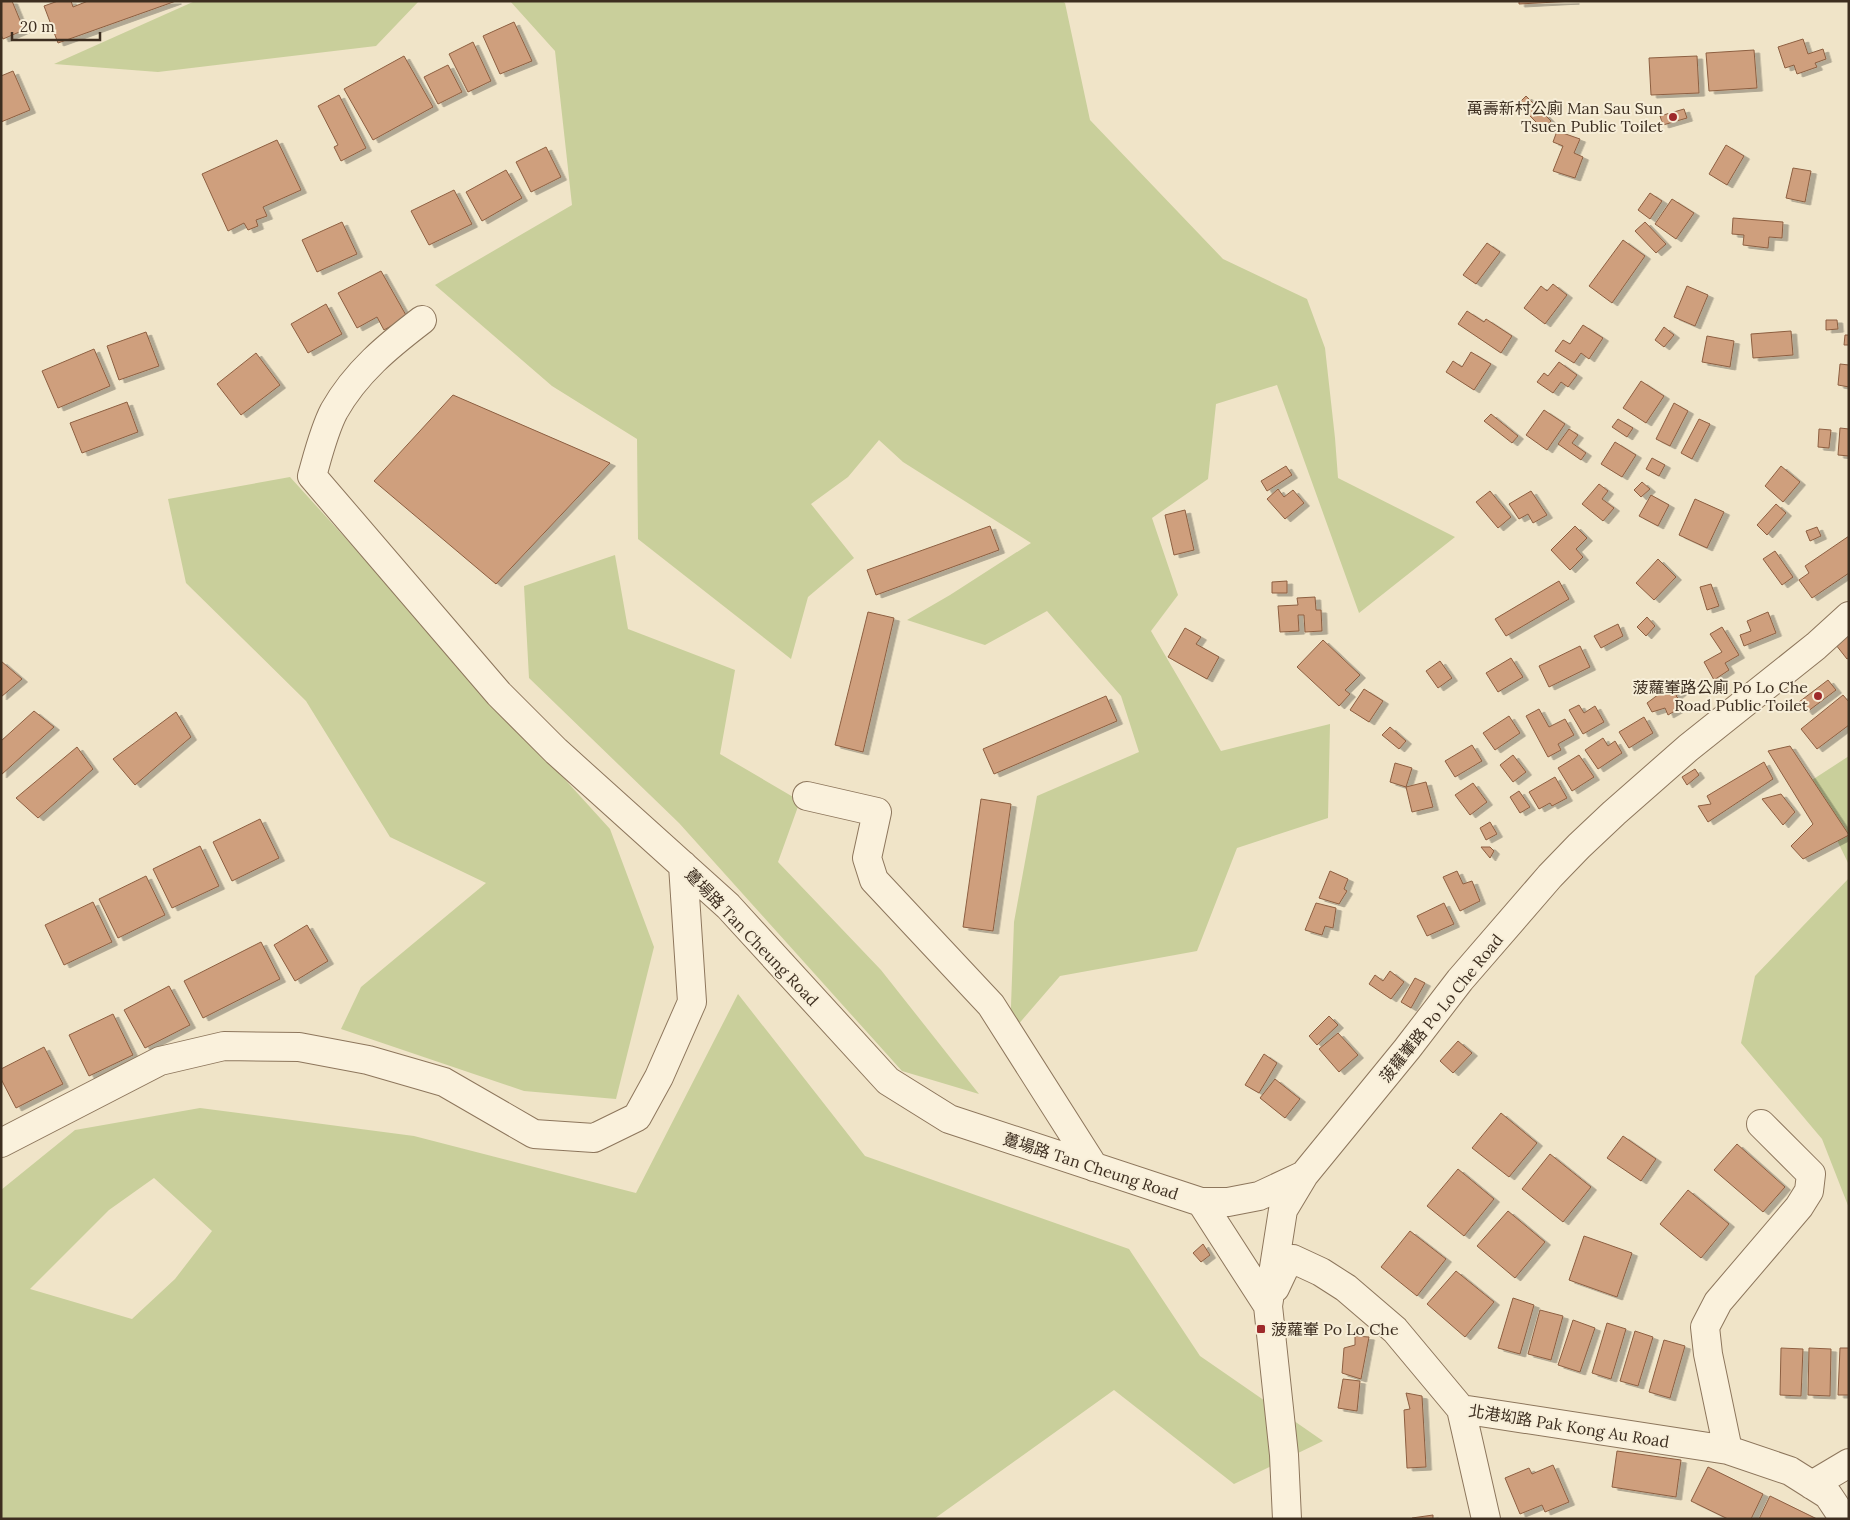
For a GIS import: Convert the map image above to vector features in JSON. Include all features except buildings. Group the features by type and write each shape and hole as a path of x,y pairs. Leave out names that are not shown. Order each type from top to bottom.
{"street":[{"path":"422,320 381,351 357,376 334,412 312,476 500,694 556,751 683,865"},
{"name":"菠蘿輋路 Po Lo Che Road","path":"1287,1519 1284,1455 1268,1306 1283,1210 1304,1175 1407,1049 1460,980 1550,876 1579,846 1620,807 1688,748 1802,657 1849,616"},
{"path":"807,796 877,812 867,858 874,880 991,1005 1094,1167"},
{"name":"躉場路 Tan Cheung Road","path":"1,1143 160,1060 224,1046 299,1047 368,1060 444,1082 534,1134 594,1138 637,1117 659,1077 692,1002 683,865"},
{"name":"躉場路 Tan Cheung Road","path":"683,865 728,906 888,1081 949,1119 1201,1202 1228,1202 1259,1196 1304,1175"},
{"path":"1728,1450 1708,1354 1705,1327 1718,1302 1799,1208 1809,1191 1811,1174 1761,1124"},
{"name":"躉場路 Tan Cheung Road","path":"1201,1202 1268,1306"},
{"name":"北港㘭路 Pak Kong Au Road","path":"1268,1306 1284,1269 1293,1259 1321,1272 1346,1288 1395,1330 1461,1409 1728,1450 1790,1471 1828,1495 1844,1519"},
{"path":"1461,1409 1486,1519"},
{"path":"1812,1485 1849,1463"}],"green space":[{"path":"195,1 419,1 376,46 158,72 54,64"},
{"path":"510,1 1062,1 1065,3 1090,120 1223,259 1307,299 1325,348 1338,478 1455,537 1359,613 1277,385 1216,404 1208,479 1152,518 1178,595 1151,631 1221,751 1330,724 1328,818 1237,848 1197,951 1060,976 1010,1034 1014,922 1037,796 1139,752 1121,696 1047,611 985,645 907,620 1031,543 903,462 879,440 848,477 811,504 854,558 808,597 791,659 638,539 637,439 552,386 435,285 572,205 555,51"},
{"path":"290,477 610,829 654,947 616,1099 524,1091 341,1029 361,987 486,883 390,837 306,701 186,583 168,499"},
{"path":"615,555 628,629 735,670 720,754 800,801 778,862 881,970 979,1094 902,1071 679,823 529,678 524,586"},
{"path":"1849,756 1849,865 1809,782"},
{"path":"1849,878 1849,1208 1822,1139 1741,1043 1755,976"},
{"path":"738,994 865,1156 1129,1249 1200,1356 1323,1441 1234,1484 1114,1390 934,1519 1,1519 1,1190 75,1130 200,1108 414,1136 636,1193","holes":["154,1178 212,1231 175,1279 132,1319 30,1289 109,1210"]}],"place":[{"name":"萬壽新村公廁 Man Sau Sun Tsuen Public Toilet","path":"1673,117"},
{"name":"菠蘿輋路公廁 Po Lo Che Road Public Toilet","path":"1818,696"},
{"name":"菠蘿輋 Po Lo Che","path":"1261,1329"}]}
